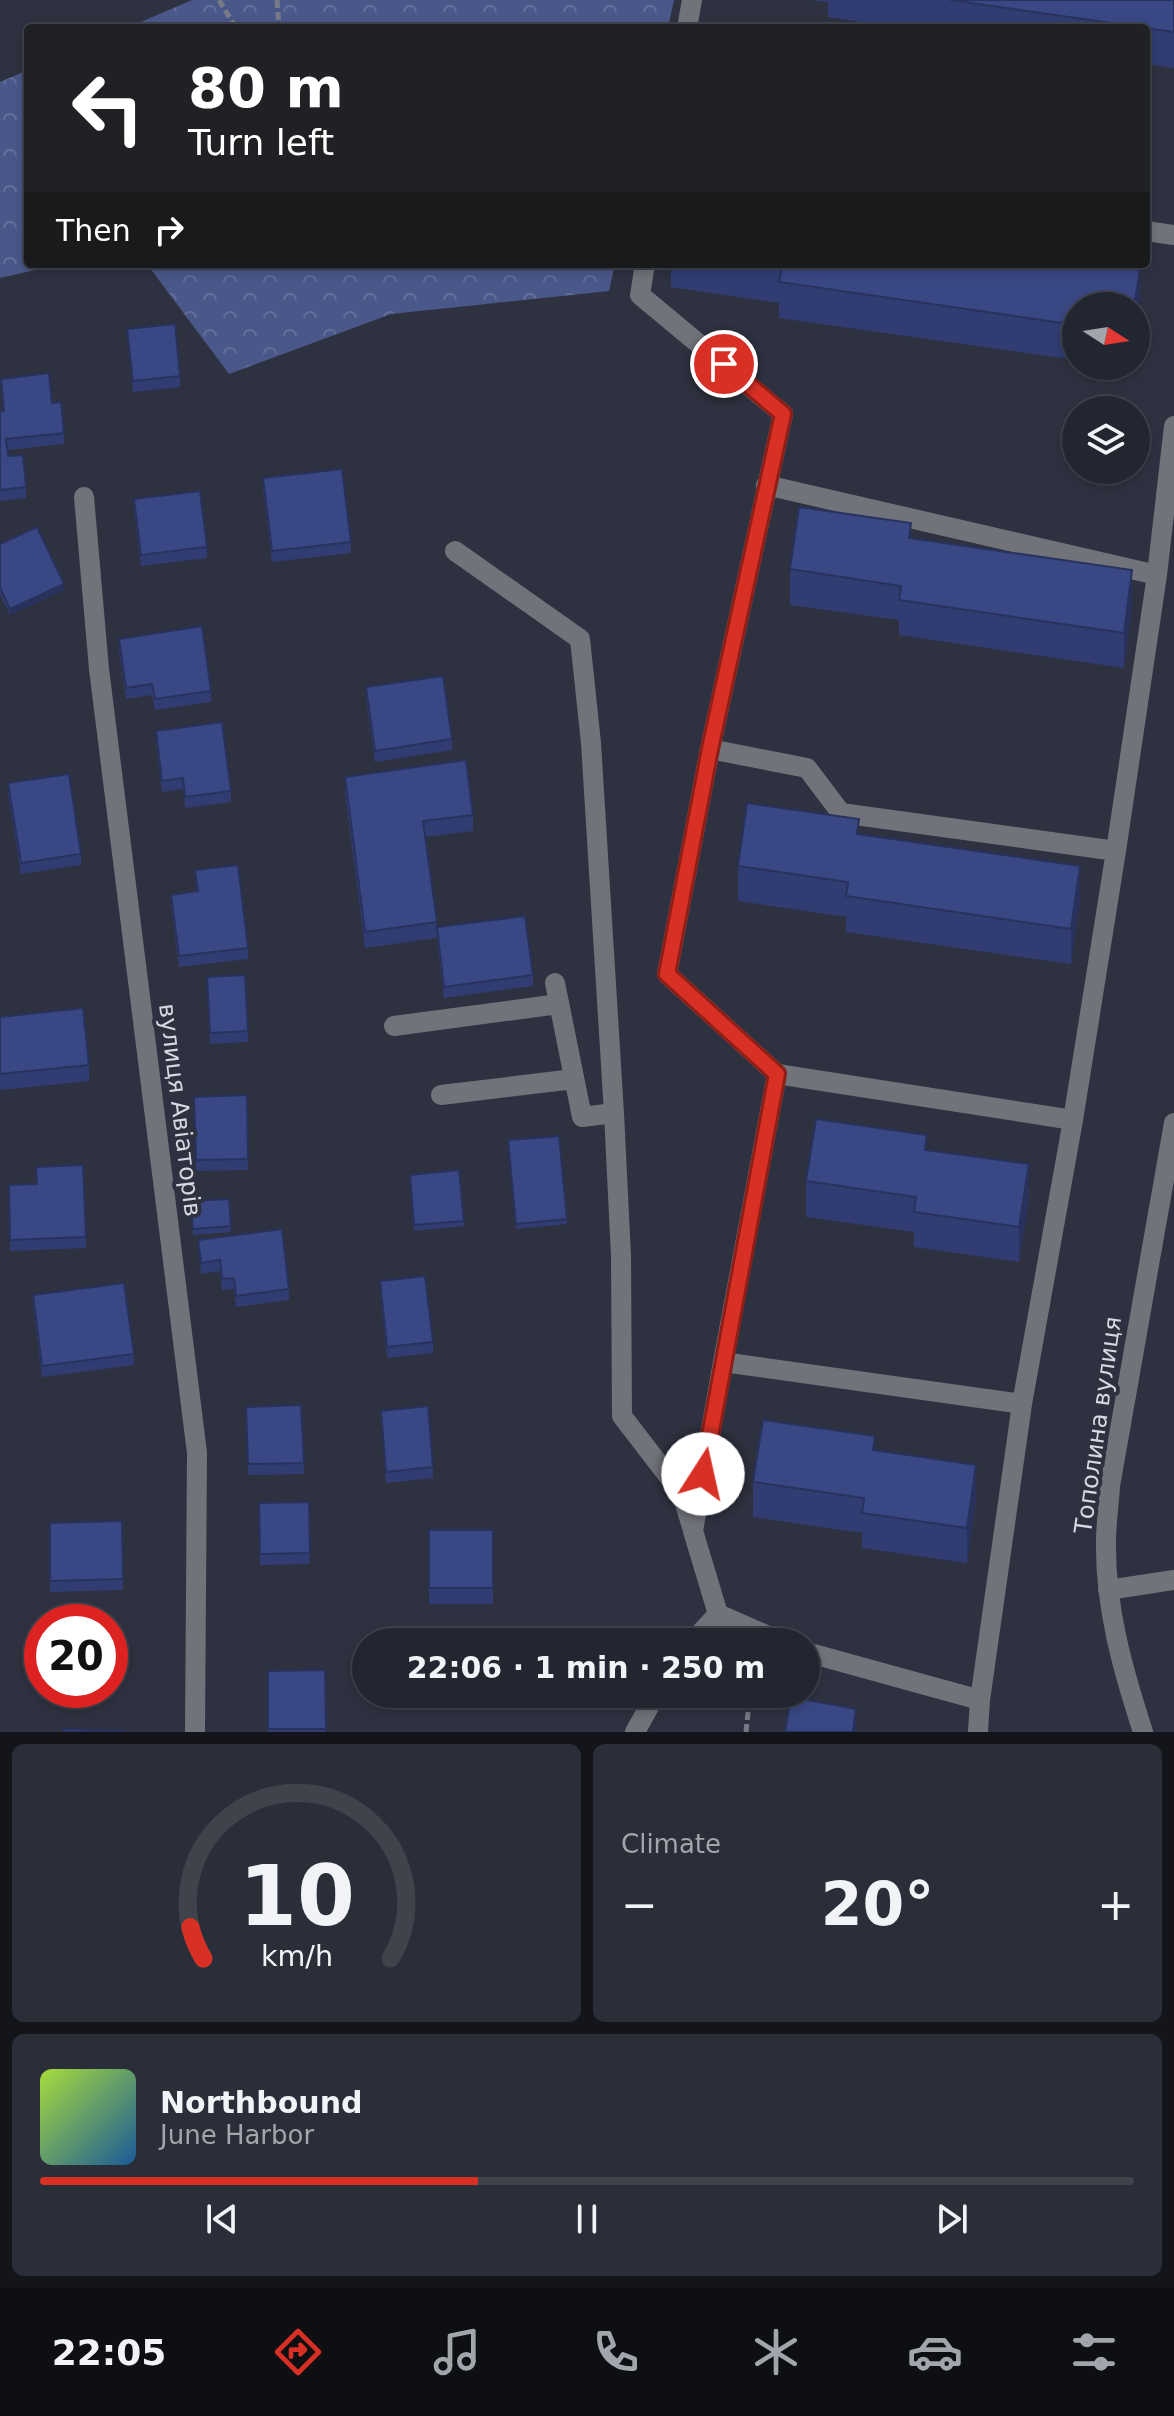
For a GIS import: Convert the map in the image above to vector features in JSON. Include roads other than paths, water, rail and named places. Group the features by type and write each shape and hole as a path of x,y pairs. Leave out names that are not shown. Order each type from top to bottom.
{"street":[{"path":"688,24 692,0"},
{"path":"1150,232 1174,235"},
{"path":"644,268 640,295 783,414 710,749 667,974 777,1074 1073,1120"},
{"path":"978,1732 1022,1404 1073,1120 1116,851 1157,575 1174,426"},
{"path":"766,485 1157,575"},
{"name":"вулиця Авіаторів","path":"84,497 99,669 197,1453 195,1732"},
{"path":"455,551 580,639 591,743 614,1113 621,1256 622,1416 682,1494 718,1614 750,1628"},
{"path":"710,749 807,768 841,813 1116,851"},
{"path":"555,983 582,1117 614,1113"},
{"path":"394,1026 559,1004"},
{"path":"693,1531 777,1074"},
{"path":"441,1095 574,1079"},
{"name":"Тополина вулиця","path":"1143,1732 1121,1663 1108,1590 1106,1541 1110,1486 1174,1123"},
{"path":"723,1362 1022,1404"},
{"path":"1108,1590 1174,1580"},
{"path":"705,1628 718,1614"},
{"path":"820,1656 980,1700"},
{"path":"635,1732 648,1708"}]}
